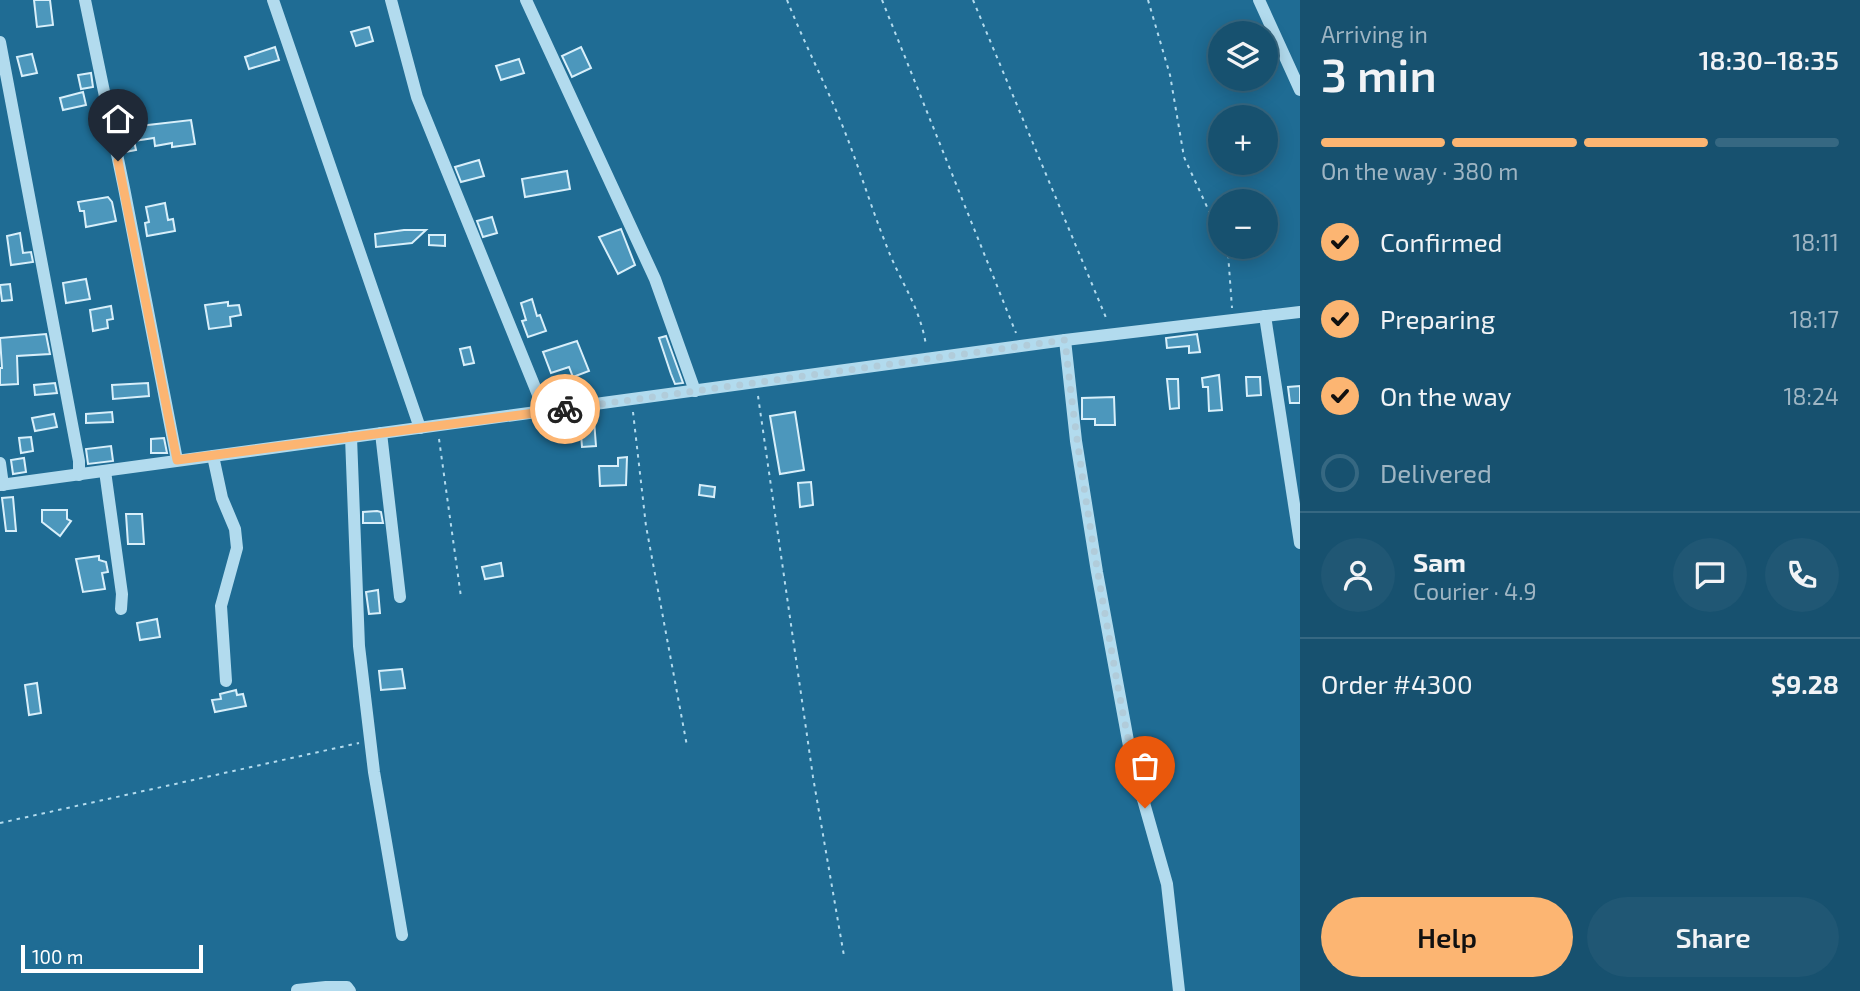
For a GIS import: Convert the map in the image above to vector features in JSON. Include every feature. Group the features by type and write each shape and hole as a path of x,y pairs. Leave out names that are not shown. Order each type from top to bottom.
{"street":[{"path":"85,0 177,460"},
{"path":"273,0 420,428"},
{"path":"391,0 417,97 545,412"},
{"path":"526,0 655,279 695,391"},
{"path":"1259,0 1300,90"},
{"path":"0,42 79,461 79,475"},
{"path":"0,463 1,485 1065,340 1300,312"},
{"path":"1265,316 1300,543"},
{"path":"1065,340 1076,441 1097,572 1131,757 1167,884 1179,991"},
{"path":"381,433 400,597"},
{"path":"351,438 359,646 370,740 402,935"},
{"path":"214,456 222,498 235,528 237,548 220,606 226,681"},
{"path":"105,471 122,594 121,609"},
{"path":"298,990 347,987 350,991"}],"path":[{"path":"787,0 845,132 892,258 919,313 927,360"},
{"path":"883,0 1022,346"},
{"path":"973,0 1113,334"},
{"path":"1148,0 1170,75 1184,156 1208,209"},
{"path":"1228,259 1233,320"},
{"path":"756,383 813,777 844,956"},
{"path":"631,400 646,526 687,746"},
{"path":"438,426 461,597"},
{"path":"0,823 370,740"}],"building":[{"path":"34,0 50,0 53,25 37,27"},
{"path":"369,27 373,41 356,46 351,32"},
{"path":"275,47 279,60 249,69 245,57"},
{"path":"581,47 591,68 572,77 562,56"},
{"path":"32,54 37,73 22,76 17,57"},
{"path":"519,59 524,73 501,80 496,66"},
{"path":"91,73 93,87 81,89 78,75"},
{"path":"83,92 86,105 63,110 60,98"},
{"path":"191,120 195,144 172,147 172,143 155,146 154,138 134,141 136,150 125,152 122,128"},
{"path":"479,160 484,176 461,182 455,167"},
{"path":"567,171 570,189 525,197 522,179"},
{"path":"108,197 112,202 116,221 86,227 84,211 80,211 78,202"},
{"path":"165,203 168,220 173,219 175,231 147,236 145,223 149,222 146,207"},
{"path":"492,217 497,233 483,237 477,221"},
{"path":"621,229 635,265 618,274 599,237"},
{"path":"426,230 412,243 376,247 375,234"},
{"path":"20,233 23,253 31,252 33,262 11,265 7,236"},
{"path":"429,235 445,235 445,246 429,245"},
{"path":"86,279 90,299 66,303 63,283"},
{"path":"10,284 12,300 2,301 0,285"},
{"path":"532,299 537,316 540,315 546,331 528,337 522,321 526,320 521,303"},
{"path":"228,302 228,306 239,305 241,315 230,317 231,326 209,329 205,305"},
{"path":"111,306 113,319 107,320 108,328 93,331 90,310"},
{"path":"46,334 50,354 17,356 18,384 0,385 0,338"},
{"path":"1197,334 1200,352 1189,353 1189,346 1167,348 1166,338"},
{"path":"666,336 683,383 675,384 671,374 659,338"},
{"path":"577,341 589,371 573,377 569,367 551,373 543,352"},
{"path":"470,347 474,363 464,365 460,349"},
{"path":"1219,375 1222,410 1209,411 1208,387 1203,387 1202,378"},
{"path":"1246,377 1260,377 1261,395 1247,396"},
{"path":"1167,379 1178,379 1179,408 1170,409"},
{"path":"55,383 57,393 35,395 34,385"},
{"path":"148,383 149,396 113,399 112,385"},
{"path":"1300,386 1300,403 1290,403 1288,387"},
{"path":"1114,397 1115,425 1095,425 1095,419 1082,419 1082,398"},
{"path":"112,412 113,422 86,423 86,414"},
{"path":"795,412 804,470 780,474 770,416"},
{"path":"54,414 57,427 35,431 32,418"},
{"path":"594,420 596,446 582,447 580,421"},
{"path":"31,437 33,451 21,453 19,438"},
{"path":"164,438 167,453 151,453 151,439"},
{"path":"111,446 113,461 88,464 86,449"},
{"path":"627,457 626,485 600,486 599,466 618,466 618,458"},
{"path":"24,458 26,472 13,474 11,460"},
{"path":"811,482 813,505 800,507 798,483"},
{"path":"700,485 715,487 714,497 699,495"},
{"path":"13,497 16,531 6,531 2,498"},
{"path":"42,510 67,510 67,519 71,521 60,536 42,522"},
{"path":"363,512 381,512 383,523 363,523"},
{"path":"126,514 142,514 144,544 128,544"},
{"path":"99,556 99,560 106,562 108,572 102,573 105,589 83,592 76,559"},
{"path":"501,563 503,576 485,579 482,567"},
{"path":"378,590 380,613 369,614 366,592"},
{"path":"157,619 160,637 140,640 137,623"},
{"path":"402,669 405,688 381,690 379,671"},
{"path":"37,683 41,713 29,715 25,685"},
{"path":"236,690 237,695 243,694 246,706 215,712 212,700 221,699 220,694"}],"way so far":[{"path":"565,409 1065,340 1076,441 1097,572 1131,757 1145,808"}],"route":[{"path":"118,161 177,460 565,409"}]}
